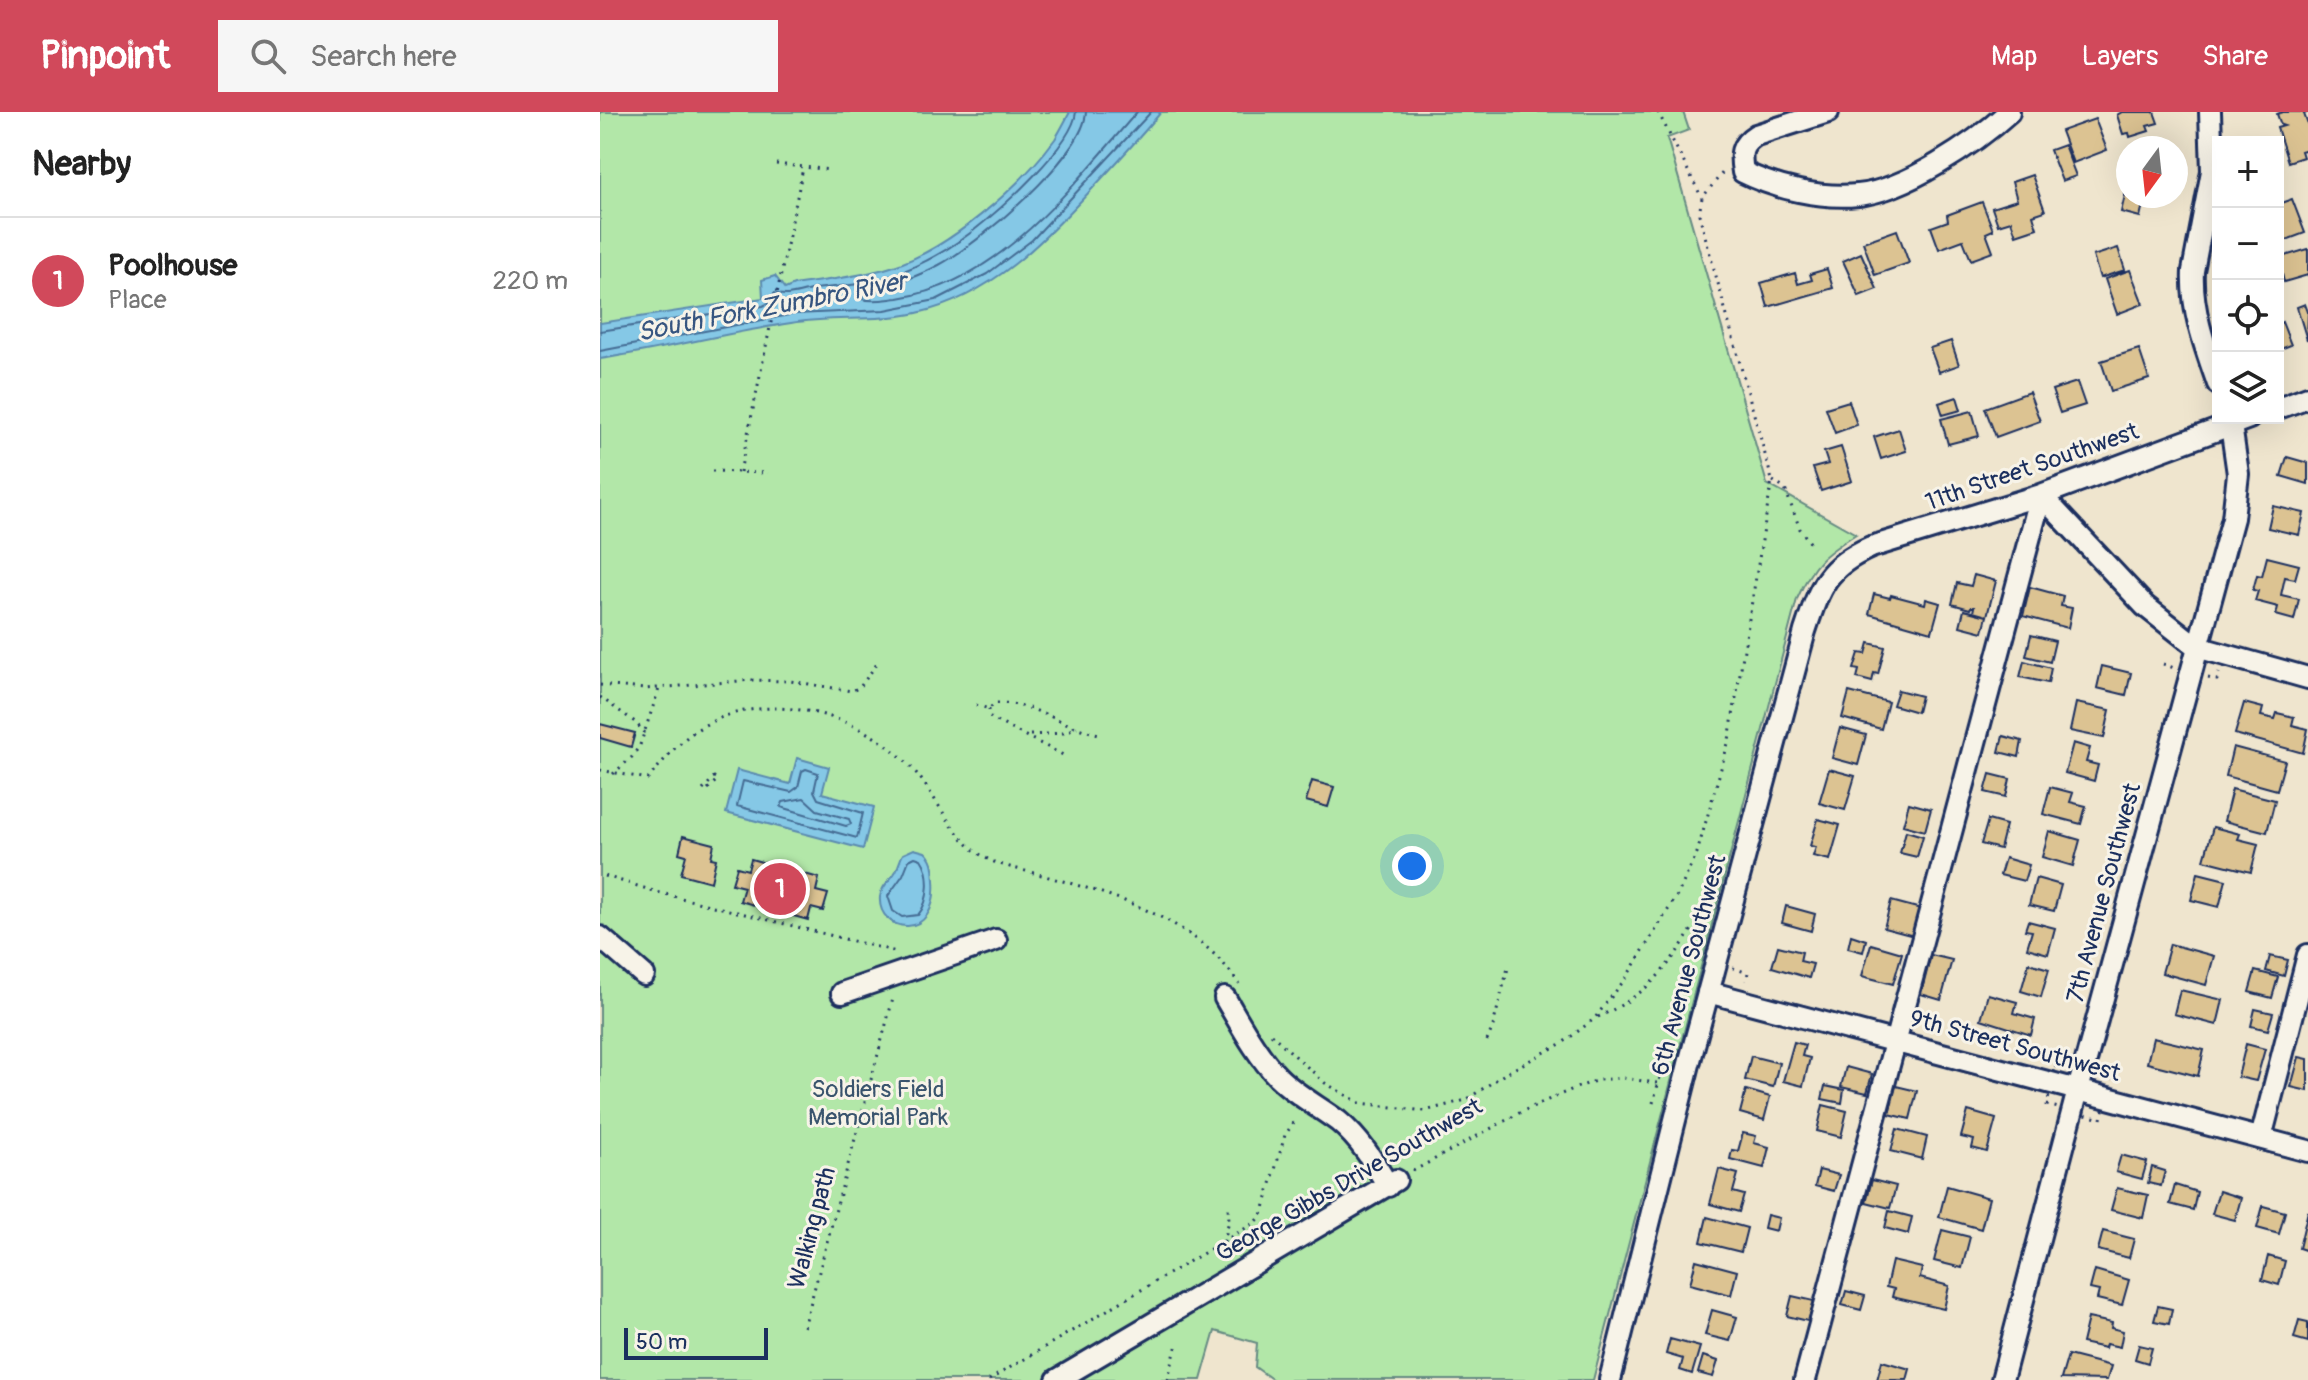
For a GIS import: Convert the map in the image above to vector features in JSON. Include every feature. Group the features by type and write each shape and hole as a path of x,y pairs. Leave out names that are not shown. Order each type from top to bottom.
{"street":[{"path":"1828,112 1746,141 1740,154 1743,172 1761,181 1807,191 1858,195 1902,181 1960,151 2009,112"},
{"path":"2210,112 2212,171 2192,285 2212,364"},
{"path":"2284,406 2308,397"},
{"name":"11th Street Southwest","path":"1833,569 1871,547 2041,495 2227,424"},
{"name":"7th Avenue Southwest","path":"2002,1380 2233,518 2239,486 2237,424"},
{"path":"2041,495 2145,606 2197,647 2308,678"},
{"path":"1805,1380 2041,495"},
{"name":"6th Avenue Southwest","path":"1610,1380 1683,1087 1805,631 1815,601 1833,569"},
{"path":"600,937 644,975"},
{"path":"842,993 903,963 996,940"},
{"path":"2261,1138 2308,955"},
{"name":"9th Street Southwest","path":"1708,992 2308,1151"},
{"path":"1225,998 1267,1064 1286,1084 1340,1122 1392,1183"},
{"name":"George Gibbs Drive Southwest","path":"1057,1380 1392,1183"}],"path":[{"path":"1658,112 1702,198"},
{"path":"1594,1019 1626,978 1678,894 1697,853 1729,740 1772,480 1699,214 1702,198 1740,154"},
{"path":"776,164 831,170"},
{"path":"740,472 803,168"},
{"path":"712,471 768,473"},
{"path":"1772,480 1785,489 1800,529 1811,544"},
{"path":"600,685 659,689 751,680 790,681 852,691 860,687 879,661"},
{"path":"613,774 632,757 645,733 659,689"},
{"path":"600,697 645,733"},
{"path":"1067,757 996,721 989,716 989,709 995,703 1020,706 1100,734"},
{"path":"976,705 989,709"},
{"path":"600,770 648,779 677,745 703,725 727,715 779,707 822,715 848,724 896,752 913,769 939,808 976,852 994,861 1095,891 1156,914 1186,931 1220,961"},
{"path":"1029,736 1063,733 1077,727"},
{"path":"605,876 886,951 903,963"},
{"path":"1294,1057 1325,1083 1360,1103 1425,1111 1466,1100 1647,988 1668,967 1694,926"},
{"name":"Walking path","path":"804,1327 903,963"},
{"path":"1487,1041 1508,968"},
{"path":"1653,1103 1670,1040"},
{"name":"George Gibbs Drive Southwest","path":"1392,1183 1523,1111 1598,1080 1623,1078 1683,1087"},
{"path":"989,1380 1256,1222 1262,1215 1285,1135 1325,1083"},
{"path":"1224,1242 1229,1220 1228,1207"},
{"path":"1168,1380 1177,1344"}],"green space":[{"name":"Soldiers Field Memorial Park","path":"600,112 1683,112 1689,130 1667,138 1767,484 1856,534 1820,561 1797,599 1593,1380 1273,1380 1255,1367 1257,1343 1215,1331 1201,1380 600,1380"}],"water":[{"name":"South Fork Zumbro River","path":"1070,112 1161,112 1035,247 968,294 917,313 791,323 600,359 600,323 763,298 762,280 775,276 785,289 891,267 936,247 981,215 1023,177 1055,139"},
{"path":"797,758 829,767 822,793 874,807 863,849 726,813 737,770 790,784"},
{"path":"914,849 925,852 932,861 933,901 927,915 918,923 908,926 888,919 880,897 903,854"}],"building":[{"path":"2122,112 2154,112 2158,123 2147,126 2149,131 2130,136 2129,133 2123,134 2117,115"},
{"path":"2308,112 2304,114 2308,125 2308,149 2301,151 2303,157 2288,162 2284,136 2280,136 2277,128 2284,126 2277,114"},
{"path":"2095,119 2107,150 2073,163 2061,131"},
{"path":"2064,145 2076,176 2062,181 2050,150"},
{"path":"2032,175 2045,211 2033,215 2037,228 2016,235 2011,221 1998,225 1992,208 2017,200 2012,182"},
{"path":"2292,199 2305,233 2284,241 2284,208 2284,202"},
{"path":"1982,202 1993,230 1986,233 1993,252 1971,260 1963,240 1939,249 1931,227 1948,221 1947,215"},
{"path":"2122,208 2142,208 2140,217 2121,212"},
{"path":"1897,230 1909,263 1875,275 1863,242"},
{"path":"2118,248 2125,270 2100,278 2093,256"},
{"path":"2308,249 2308,275 2284,282 2284,256"},
{"path":"1861,253 1877,289 1859,296 1843,261"},
{"path":"1827,269 1833,288 1768,307 1761,283 1795,273 1798,284 1812,280 1810,274"},
{"path":"2130,270 2143,304 2117,314 2105,279"},
{"path":"2305,304 2308,312 2307,340 2297,307"},
{"path":"2284,327 2291,345 2284,348"},
{"path":"1951,341 1959,365 1939,372 1930,348"},
{"path":"2139,349 2149,379 2111,391 2101,361"},
{"path":"2077,382 2085,405 2060,413 2052,390"},
{"path":"2029,392 2040,421 1996,437 1985,408"},
{"path":"1957,397 1961,410 1943,415 1939,403"},
{"path":"1849,401 1857,425 1835,433 1826,408"},
{"path":"1972,411 1979,436 1948,444 1941,419"},
{"path":"1899,429 1906,451 1881,459 1874,437"},
{"path":"1841,447 1852,481 1821,491 1813,468 1828,464 1824,452"},
{"path":"2287,457 2308,463 2308,484 2281,476"},
{"path":"2273,506 2304,513 2299,535 2268,528"},
{"path":"2267,557 2299,565 2295,579 2285,577 2281,595 2299,599 2294,620 2276,615 2278,607 2255,601 2258,591 2253,590 2257,575 2262,576"},
{"path":"1974,575 1996,581 1987,616 1973,612 1974,607 1970,609 1952,604 1957,583 1971,586"},
{"path":"2030,587 2063,596 2061,606 2072,608 2068,628 2023,616"},
{"path":"1874,594 1925,604 1926,599 1940,603 1932,632 1869,614"},
{"path":"1964,610 1987,616 1983,632 1960,626"},
{"path":"2031,635 2055,641 2050,662 2026,656"},
{"path":"1869,643 1885,647 1878,674 1874,673 1872,682 1857,678 1859,670 1854,669 1859,653 1866,654"},
{"path":"2024,661 2051,668 2048,683 2020,677"},
{"path":"2102,666 2131,673 2126,695 2097,688"},
{"path":"1898,690 1921,696 1917,712 1893,705"},
{"path":"1849,692 1888,702 1881,729 1842,718"},
{"path":"2076,703 2110,710 2104,738 2070,731"},
{"path":"2244,703 2263,708 2261,716 2275,719 2277,713 2294,717 2292,725 2308,729 2303,753 2235,734"},
{"path":"600,724 635,733 631,747 600,738"},
{"path":"1840,728 1866,735 1858,765 1832,758"},
{"path":"2003,736 2022,741 2019,757 1999,752"},
{"path":"2073,743 2090,748 2086,762 2098,765 2094,781 2065,773"},
{"path":"2233,747 2285,761 2277,790 2226,776"},
{"path":"1829,769 1855,776 1845,810 1819,803"},
{"path":"1990,774 2010,779 2006,797 1985,792"},
{"path":"1312,781 1334,787 1328,807 1306,801"},
{"path":"2050,787 2073,793 2070,802 2086,806 2081,824 2043,814"},
{"path":"2232,789 2275,800 2267,832 2224,821"},
{"path":"1909,803 1931,809 1925,831 1903,825"},
{"path":"1818,819 1840,825 1830,860 1813,856 1816,847 1810,846"},
{"path":"1988,820 2006,825 2000,849 1981,844"},
{"path":"2213,827 2240,834 2238,839 2258,844 2251,872 2204,860"},
{"path":"1906,831 1923,836 1917,857 1900,853"},
{"path":"2049,831 2080,840 2073,866 2042,857"},
{"path":"683,836 714,844 711,858 716,859 711,882 681,874 686,855 679,853"},
{"path":"2005,858 2029,865 2024,881 2000,875"},
{"path":"751,859 819,878 816,891 828,894 823,911 811,908 808,920 740,901 744,887 732,884 737,867 748,870"},
{"path":"2198,873 2226,880 2219,907 2191,900"},
{"path":"2036,878 2061,885 2054,911 2029,905"},
{"path":"1891,901 1921,909 1914,936 1884,928"},
{"path":"1786,906 1815,914 1811,931 1782,923"},
{"path":"2028,921 2055,928 2048,954 2027,948 2032,931 2025,930"},
{"path":"1851,935 1866,940 1863,952 1848,948"},
{"path":"1871,944 1902,953 1893,984 1862,976"},
{"path":"2170,944 2214,956 2206,985 2162,973"},
{"path":"1778,946 1802,952 1800,961 1813,964 1809,978 1772,967"},
{"path":"1931,955 1952,960 1941,1000 1921,994"},
{"path":"2270,956 2288,960 2284,976 2266,971"},
{"path":"2029,963 2049,969 2041,997 2021,991"},
{"path":"2255,971 2278,977 2272,998 2249,992"},
{"path":"2180,990 2223,1000 2217,1025 2174,1014"},
{"path":"1988,994 2017,1002 2014,1013 2035,1019 2031,1035 1981,1019"},
{"path":"2255,1009 2273,1013 2268,1030 2251,1026"},
{"path":"2153,1038 2204,1050 2198,1076 2147,1063"},
{"path":"1794,1042 1805,1045 1802,1056 1810,1058 1803,1086 1783,1081"},
{"path":"2246,1044 2265,1049 2256,1081 2238,1077"},
{"path":"1751,1056 1779,1063 1773,1087 1745,1080"},
{"path":"2299,1057 2308,1059 2308,1091 2291,1087"},
{"path":"1846,1067 1872,1074 1867,1093 1841,1087"},
{"path":"1825,1086 1844,1090 1842,1103 1822,1099"},
{"path":"1896,1086 1917,1091 1910,1119 1889,1114"},
{"path":"1746,1090 1770,1097 1764,1120 1740,1113"},
{"path":"1823,1105 1847,1111 1841,1137 1817,1131"},
{"path":"1968,1111 1996,1119 1987,1152 1972,1148 1974,1140 1961,1137"},
{"path":"1897,1129 1927,1137 1922,1159 1891,1151"},
{"path":"1743,1133 1756,1136 1754,1143 1769,1147 1764,1168 1730,1159 1732,1150 1738,1151"},
{"path":"2121,1155 2147,1162 2142,1179 2116,1172"},
{"path":"2152,1167 2165,1171 2161,1186 2148,1183"},
{"path":"1719,1169 1738,1174 1733,1192 1744,1195 1739,1212 1710,1204"},
{"path":"1819,1170 1839,1175 1834,1191 1815,1186"},
{"path":"1872,1180 1896,1186 1890,1208 1866,1202"},
{"path":"2175,1185 2197,1192 2193,1210 2170,1204"},
{"path":"1947,1186 1989,1198 1981,1229 1939,1217"},
{"path":"2117,1188 2148,1195 2143,1218 2111,1210"},
{"path":"2219,1191 2241,1198 2235,1220 2212,1214"},
{"path":"2263,1206 2285,1212 2279,1234 2257,1228"},
{"path":"1889,1211 1912,1217 1908,1234 1885,1228"},
{"path":"2308,1211 2308,1251 2299,1248"},
{"path":"1767,1215 1779,1218 1776,1231 1764,1228"},
{"path":"1707,1217 1747,1228 1741,1252 1701,1242"},
{"path":"1942,1230 1970,1237 1962,1268 1934,1261"},
{"path":"2103,1231 2134,1239 2129,1258 2098,1250"},
{"path":"2268,1256 2285,1261 2279,1285 2262,1280"},
{"path":"1696,1260 1737,1271 1731,1295 1690,1284"},
{"path":"1892,1261 1922,1268 1920,1278 1949,1286 1944,1309 1892,1297 1894,1289 1886,1287"},
{"path":"2095,1270 2129,1280 2122,1305 2097,1299 2099,1291 2090,1289"},
{"path":"1846,1291 1865,1296 1861,1310 1842,1305"},
{"path":"1792,1296 1814,1301 1808,1321 1787,1316"},
{"path":"2158,1306 2172,1309 2169,1324 2154,1321"},
{"path":"1712,1310 1737,1317 1730,1341 1705,1335"},
{"path":"2088,1318 2112,1323 2111,1328 2123,1331 2120,1347 2106,1344 2105,1348 2082,1343"},
{"path":"2299,1320 2308,1322 2308,1342 2294,1338"},
{"path":"1670,1339 1700,1347 1692,1374 1680,1370 1683,1359 1666,1354"},
{"path":"2139,1345 2152,1348 2148,1363 2135,1359"},
{"path":"2068,1355 2111,1366 2107,1380 2061,1379"},
{"path":"1703,1356 1718,1361 1713,1377 1698,1373"},
{"path":"1882,1361 1910,1369 1907,1380 1877,1380"}],"place":[{"name":"Poolhouse","path":"780,889"}]}
